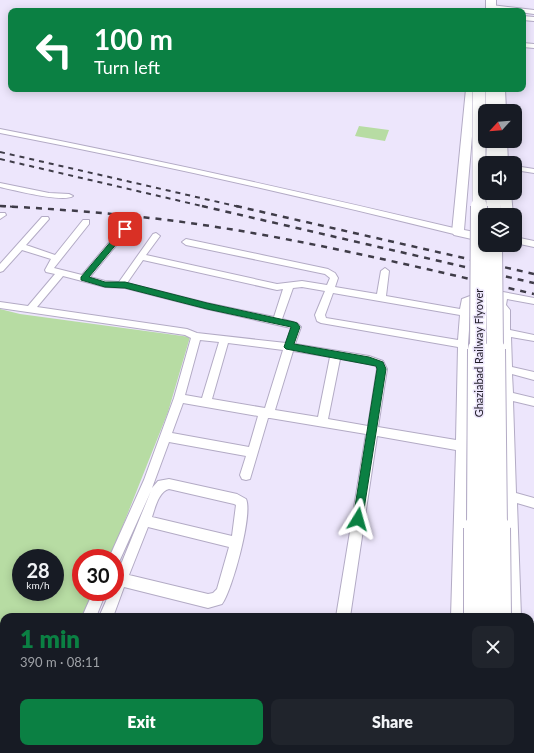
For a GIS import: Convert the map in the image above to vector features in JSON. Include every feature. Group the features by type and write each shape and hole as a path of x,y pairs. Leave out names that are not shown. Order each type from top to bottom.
{"highway":[{"name":"Ghaziabad Railway Flyover","path":"477,613 480,92"},
{"path":"492,92 492,104"},
{"name":"Ghaziabad Railway Flyover","path":"494,252 498,613"}],"street":[{"path":"491,6 505,8"},
{"path":"458,232 471,92"},
{"path":"500,92 501,104"},
{"path":"0,131 119,154 335,202 478,236"},
{"path":"465,162 478,163"},
{"path":"522,169 534,171"},
{"path":"0,185 50,195 69,196"},
{"path":"0,269 44,219"},
{"path":"86,222 48,268 49,270 105,284 115,286 121,285 294,325 296,327 252,452 246,475"},
{"path":"84,279 125,229"},
{"path":"121,285 156,236"},
{"path":"522,241 534,244"},
{"path":"186,242 328,272 334,278 320,315 320,319 324,321 463,344"},
{"path":"21,246 56,258"},
{"path":"141,257 276,287 302,284 465,312"},
{"path":"381,298 385,271"},
{"path":"30,309 61,273"},
{"path":"277,321 289,286"},
{"path":"501,306 503,295 534,301"},
{"path":"458,613 463,344 466,302 470,299 501,306 505,310 514,613"},
{"path":"0,305 187,332 196,336 336,354 369,360 380,364 382,369 344,613"},
{"path":"505,333 534,338"},
{"path":"119,549 150,480 166,437 179,398 196,336"},
{"path":"206,403 225,339"},
{"path":"322,423 336,354"},
{"path":"506,369 534,376"},
{"path":"507,396 534,402"},
{"path":"179,398 461,446"},
{"path":"166,437 252,452"},
{"path":"461,483 534,503"},
{"path":"124,575 157,490 162,485 168,484 229,498 242,503 243,510 222,593 217,599 208,601 124,580"},
{"path":"145,521 235,543"},
{"path":"91,613 96,601"},
{"path":"108,613 113,601"}],"green space":[{"path":"359,126 389,130 385,141 355,136"},
{"path":"0,309 20,314 190,337 168,412 114,549 72,549 72,601 92,601 88,613 0,613"}],"railway":[{"path":"0,152 240,207"},
{"path":"0,159 206,207"},
{"path":"17,207 0,206 112,214 223,228 340,250 534,294"},
{"path":"202,206 534,283"},
{"path":"236,206 534,274"}],"route":[{"path":"125,229 84,279 115,286 125,285 207,306 294,325 296,327 289,347 369,360 380,364 382,369 358,519"}]}
